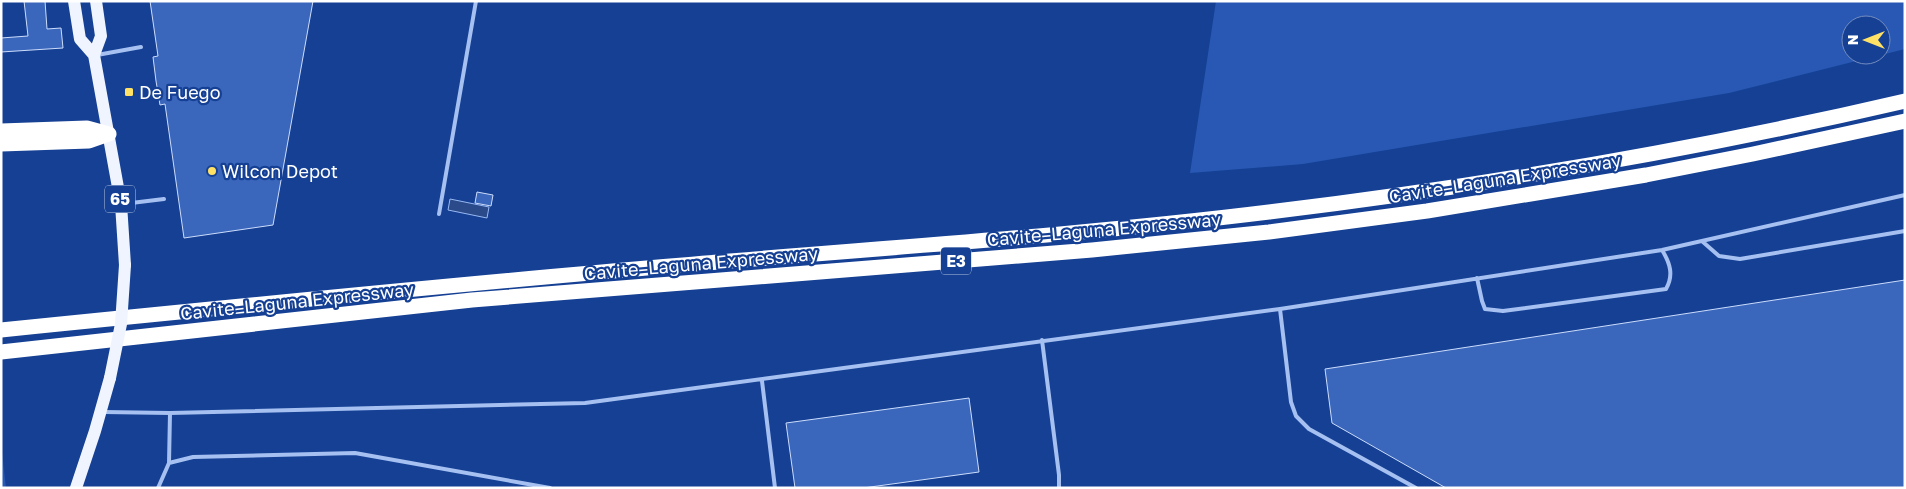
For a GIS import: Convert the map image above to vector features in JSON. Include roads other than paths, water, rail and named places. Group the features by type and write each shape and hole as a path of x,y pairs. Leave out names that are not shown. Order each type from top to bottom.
{"highway":[{"name":"Cavite–Laguna Expressway","path":"1,330 460,284 1091,230 1267,212 1556,171 1749,134 1905,101"},
{"name":"Cavite–Laguna Expressway","path":"1,352 472,300 1092,250 1269,232 1427,211 1646,175 1905,121"},
{"path":"1,131 87,128 109,134"},
{"path":"1,144 89,141 109,134"}],"main road":[{"name":"65","path":"74,1 80,39 94,55 121,204 125,265 121,324 110,378 76,488"},
{"name":"65","path":"94,55 101,36 96,1"}],"lane":[{"path":"439,214 476,1"},
{"path":"94,55 141,47"},
{"path":"101,412 170,413 585,403 762,381 1042,340 1280,309 1662,250 1905,195"},
{"path":"121,204 164,199"},
{"path":"1703,242 1719,256 1740,259 1905,231"},
{"path":"1477,278 1485,308 1492,311 1666,289 1670,282 1671,274 1669,262 1662,250"},
{"path":"1280,309 1291,402 1296,416 1309,429 1416,488"},
{"path":"1042,340 1059,488"},
{"path":"762,381 774,488"},
{"path":"158,488 169,463 170,413"},
{"path":"169,463 194,457 355,453 550,488"}],"place":[{"name":"De Fuego","path":"129,92"},
{"name":"Wilcon Depot","path":"212,171"}]}
